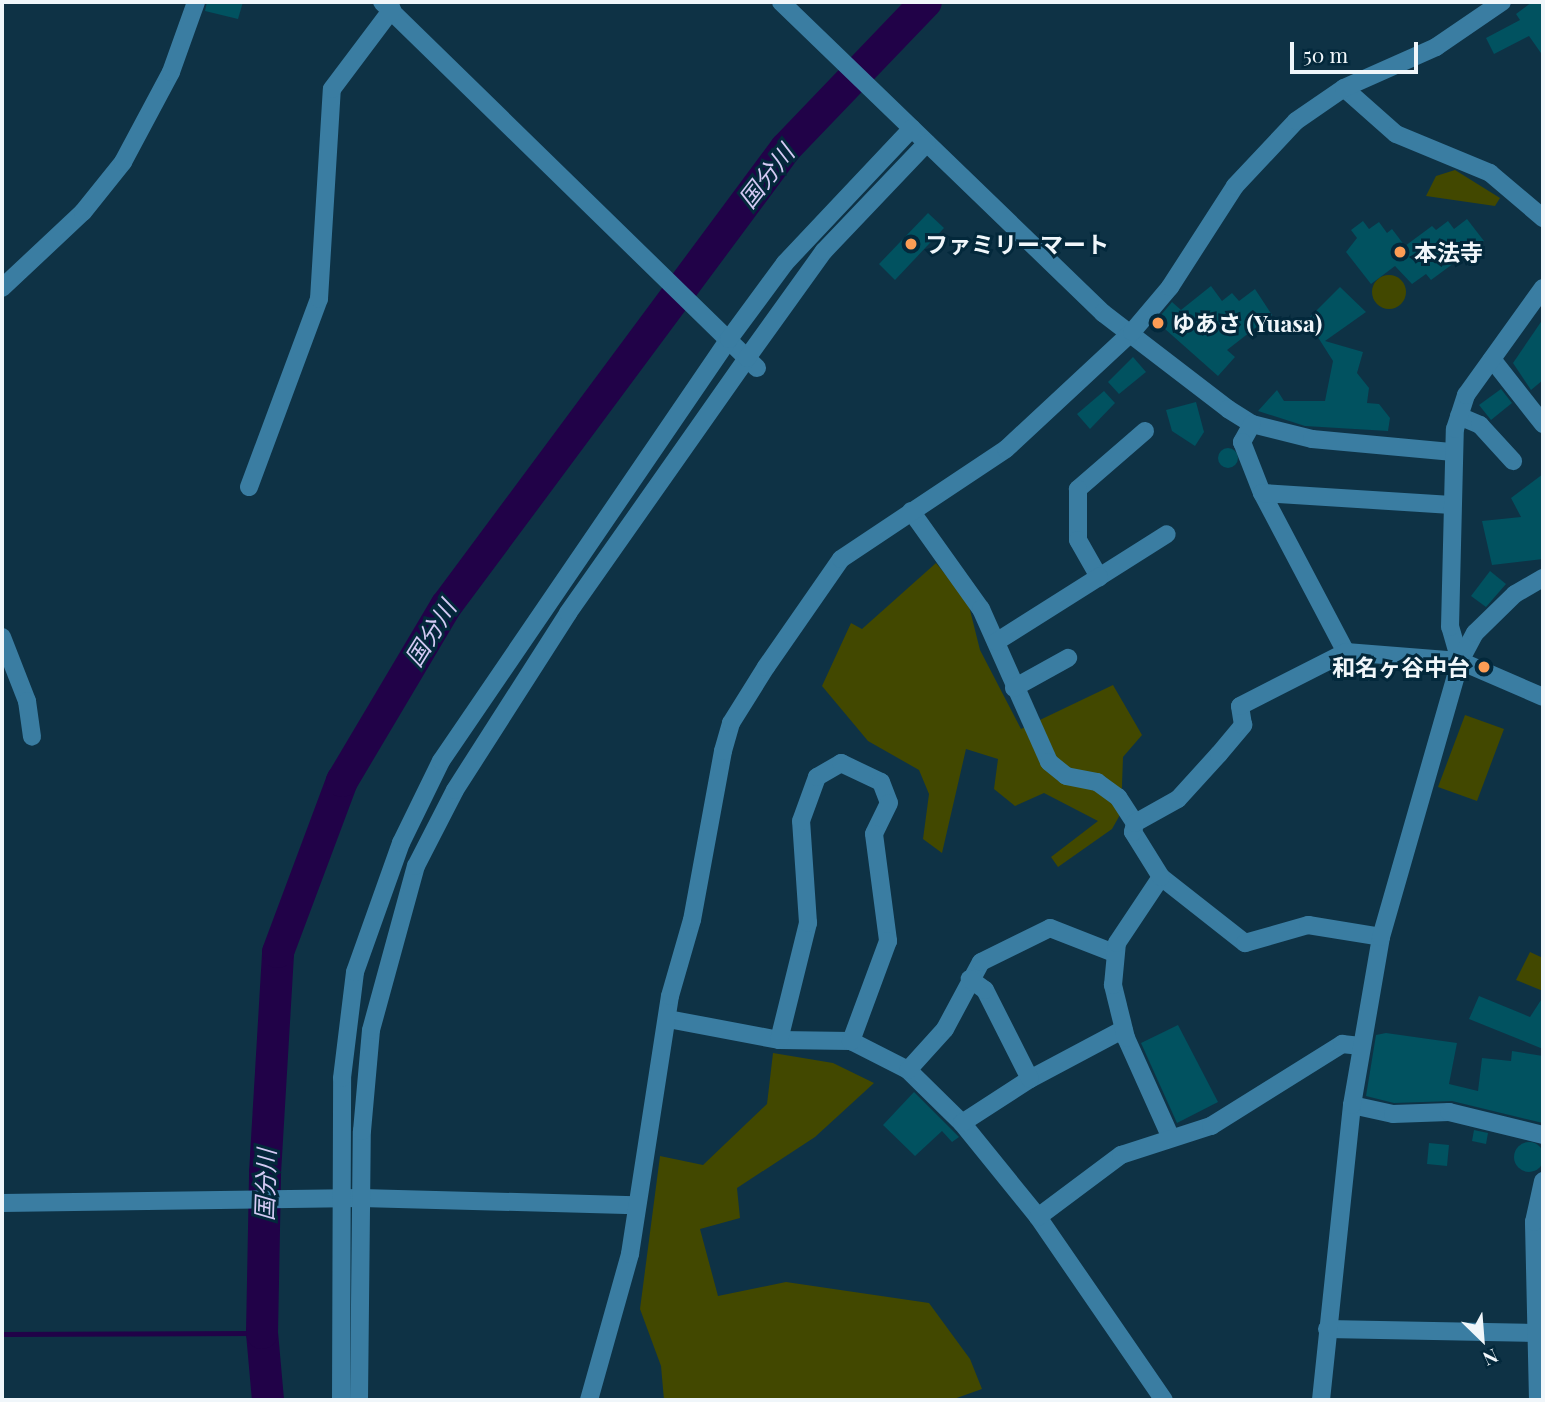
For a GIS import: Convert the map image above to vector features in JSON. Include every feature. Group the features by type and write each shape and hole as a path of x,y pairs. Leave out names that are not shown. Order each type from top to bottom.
{"street":[{"path":"2,288 83,212 123,162 171,72 196,2"},
{"path":"781,2 1103,313 1252,424 1312,439 1453,452"},
{"path":"589,1400 630,1254 635,1205 668,1019 731,723 841,559 1006,449 1132,332 1263,153 1344,88 1436,47 1502,2"},
{"path":"249,487 319,299 332,89 387,5 752,363"},
{"path":"1344,88 1396,134 1490,173 1543,218"},
{"path":"341,1400 332,1199 342,1078 355,972 401,844 441,761 729,339 785,263 912,128"},
{"path":"359,1400 361,1198 371,1030 416,866 455,790 568,613 752,363 824,251 927,142"},
{"path":"1321,1400 1352,1105 1381,937 1457,690 1460,662 1451,627 1453,452 1459,416 1492,359 1543,288"},
{"path":"1492,359 1543,424"},
{"path":"1459,416 1480,425 1513,461"},
{"path":"1252,424 1242,442 1262,493 1346,652"},
{"path":"1099,577 1078,540 1078,489 1145,431"},
{"path":"1262,493 1452,505"},
{"path":"911,511 972,592 1049,762 1066,776 1097,782 1118,797 1135,822 1133,832 1161,877 1245,943 1308,925 1381,937"},
{"path":"996,642 1167,534"},
{"path":"1460,662 1475,633 1515,594 1543,579"},
{"path":"2,639 27,701 32,737"},
{"path":"1135,822 1178,799 1219,754 1242,725 1240,706 1346,652 1460,662 1543,697"},
{"path":"1014,688 1068,658"},
{"path":"779,1040 808,923 801,821 817,777 841,763 881,782 889,803 874,834 888,941 851,1041"},
{"path":"1161,877 1114,953 1113,985 1124,1029 1171,1138"},
{"path":"908,1070 945,1028 981,962 1050,928 1114,953"},
{"path":"970,979 985,990 1030,1079"},
{"path":"668,1019 779,1040 851,1041 908,1070 962,1123 1038,1217 1164,1400"},
{"path":"962,1123 1030,1079 1124,1029"},
{"path":"1038,1217 1121,1155 1211,1126 1342,1044 1361,1046"},
{"path":"1352,1105 1393,1114 1449,1112 1543,1135"},
{"path":"1538,1400 1539,1267 1534,1222 1543,1181"},
{"path":"2,1203 361,1198 635,1205"},
{"path":"1327,1329 1539,1337"}],"green space":[{"path":"1455,170 1500,198 1495,206 1426,196 1436,176"},
{"path":"1389,275 1401,280 1406,292 1401,304 1389,309 1377,304 1372,292 1377,280"},
{"path":"936,563 968,602 980,650 1021,729 1113,685 1142,735 1123,757 1121,813 1112,829 1058,867 1051,857 1098,821 1044,793 1015,806 994,789 998,759 966,749 942,853 923,839 929,794 919,770 868,741 822,686 851,623 862,629"},
{"path":"1465,715 1504,729 1477,801 1438,787"},
{"path":"1530,952 1543,958 1543,991 1516,980"},
{"path":"773,1053 833,1063 874,1083 815,1137 737,1188 740,1218 700,1229 718,1296 786,1282 929,1303 970,1359 982,1389 951,1400 664,1400 661,1366 640,1309 660,1156 703,1165 767,1104"}],"building":[{"path":"207,2 243,2 238,19 205,11"},
{"path":"1532,2 1543,2 1543,56 1529,36 1494,54 1486,38 1520,20 1516,14"},
{"path":"928,213 944,228 895,280 879,264"},
{"path":"1467,219 1484,241 1431,280 1426,274 1412,284 1395,266 1371,284 1346,252 1357,238 1351,230 1363,221 1369,229 1379,222 1387,233 1392,229 1405,246 1432,226 1436,230 1448,221 1454,229"},
{"path":"1211,286 1222,301 1232,293 1239,301 1255,289 1272,315 1227,350 1235,357 1218,376 1156,321 1172,302 1181,310"},
{"path":"1340,287 1366,312 1325,341 1363,352 1357,373 1369,388 1367,403 1379,404 1390,418 1388,431 1305,426 1258,411 1277,390 1284,401 1325,401 1333,361 1307,320"},
{"path":"1543,319 1543,380 1531,390 1513,363"},
{"path":"1133,357 1146,372 1119,394 1108,382"},
{"path":"1501,389 1512,403 1491,420 1479,405"},
{"path":"1104,391 1115,403 1090,429 1077,414"},
{"path":"1196,402 1204,432 1195,446 1172,431 1166,410"},
{"path":"1224,448 1232,448 1238,458 1232,468 1224,468 1218,462 1218,454"},
{"path":"1543,474 1543,559 1492,565 1482,521 1521,517 1511,498"},
{"path":"1490,571 1506,584 1486,607 1471,596"},
{"path":"1479,996 1530,1017 1543,997 1543,1049 1469,1019"},
{"path":"1178,1025 1218,1102 1177,1123 1141,1043"},
{"path":"1386,1033 1457,1043 1449,1084 1478,1091 1482,1058 1511,1061 1512,1051 1543,1056 1543,1123 1452,1101 1394,1103 1366,1096 1376,1035"},
{"path":"914,1092 959,1137 952,1142 942,1131 915,1156 883,1125"},
{"path":"1474,1130 1488,1133 1486,1144 1472,1141"},
{"path":"1529,1142 1540,1146 1544,1157 1540,1168 1529,1172 1518,1168 1514,1157 1518,1146"},
{"path":"1429,1143 1449,1145 1447,1166 1427,1164"}],"waterway":[{"name":"国分川","path":"268,1400 262,1333 265,1173 278,952 342,781 446,606 786,148 926,2"},
{"path":"2,1334 262,1333"}],"place":[{"name":"ファミリーマート","path":"911,244"},
{"name":"本法寺","path":"1400,252"},
{"name":"ゆあさ (Yuasa)","path":"1158,323"},
{"name":"和名ヶ谷中台","path":"1484,667"}]}
